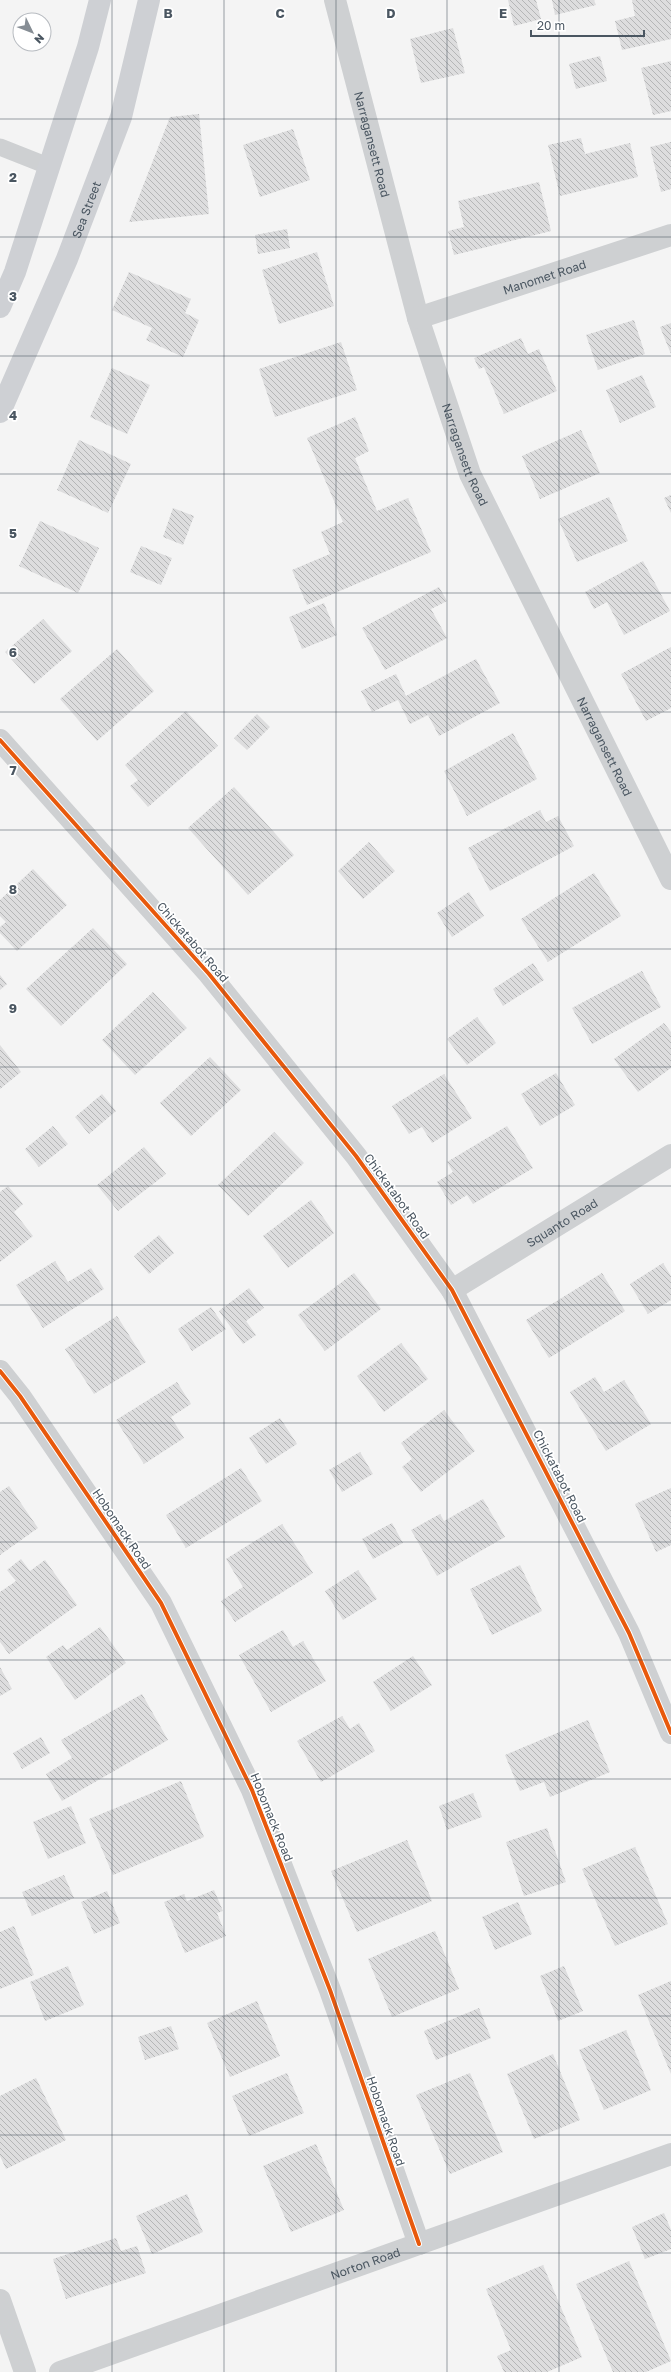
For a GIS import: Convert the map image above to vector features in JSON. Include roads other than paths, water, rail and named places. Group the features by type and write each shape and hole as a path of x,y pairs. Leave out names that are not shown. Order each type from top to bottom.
{"main road":[{"path":"0,307 15,272 88,46 100,0"},
{"name":"Sea Street","path":"0,412 67,259 121,117 149,0"}],"street":[{"name":"Narragansett Road","path":"335,0 418,318 470,474 671,879"},
{"name":"Manomet Road","path":"418,318 671,235"},
{"name":"Chickatabot Road","path":"0,740 208,974 356,1156 452,1290 629,1633 671,1733"},
{"name":"Squanto Road","path":"452,1290 671,1155"},
{"name":"Hobomack Road","path":"0,1371 20,1396 161,1603 252,1790 330,1990 419,2244"},
{"name":"Norton Road","path":"60,2372 671,2154"},
{"path":"0,2300 25,2372"}],"lane":[{"path":"0,146 48,166"}]}
